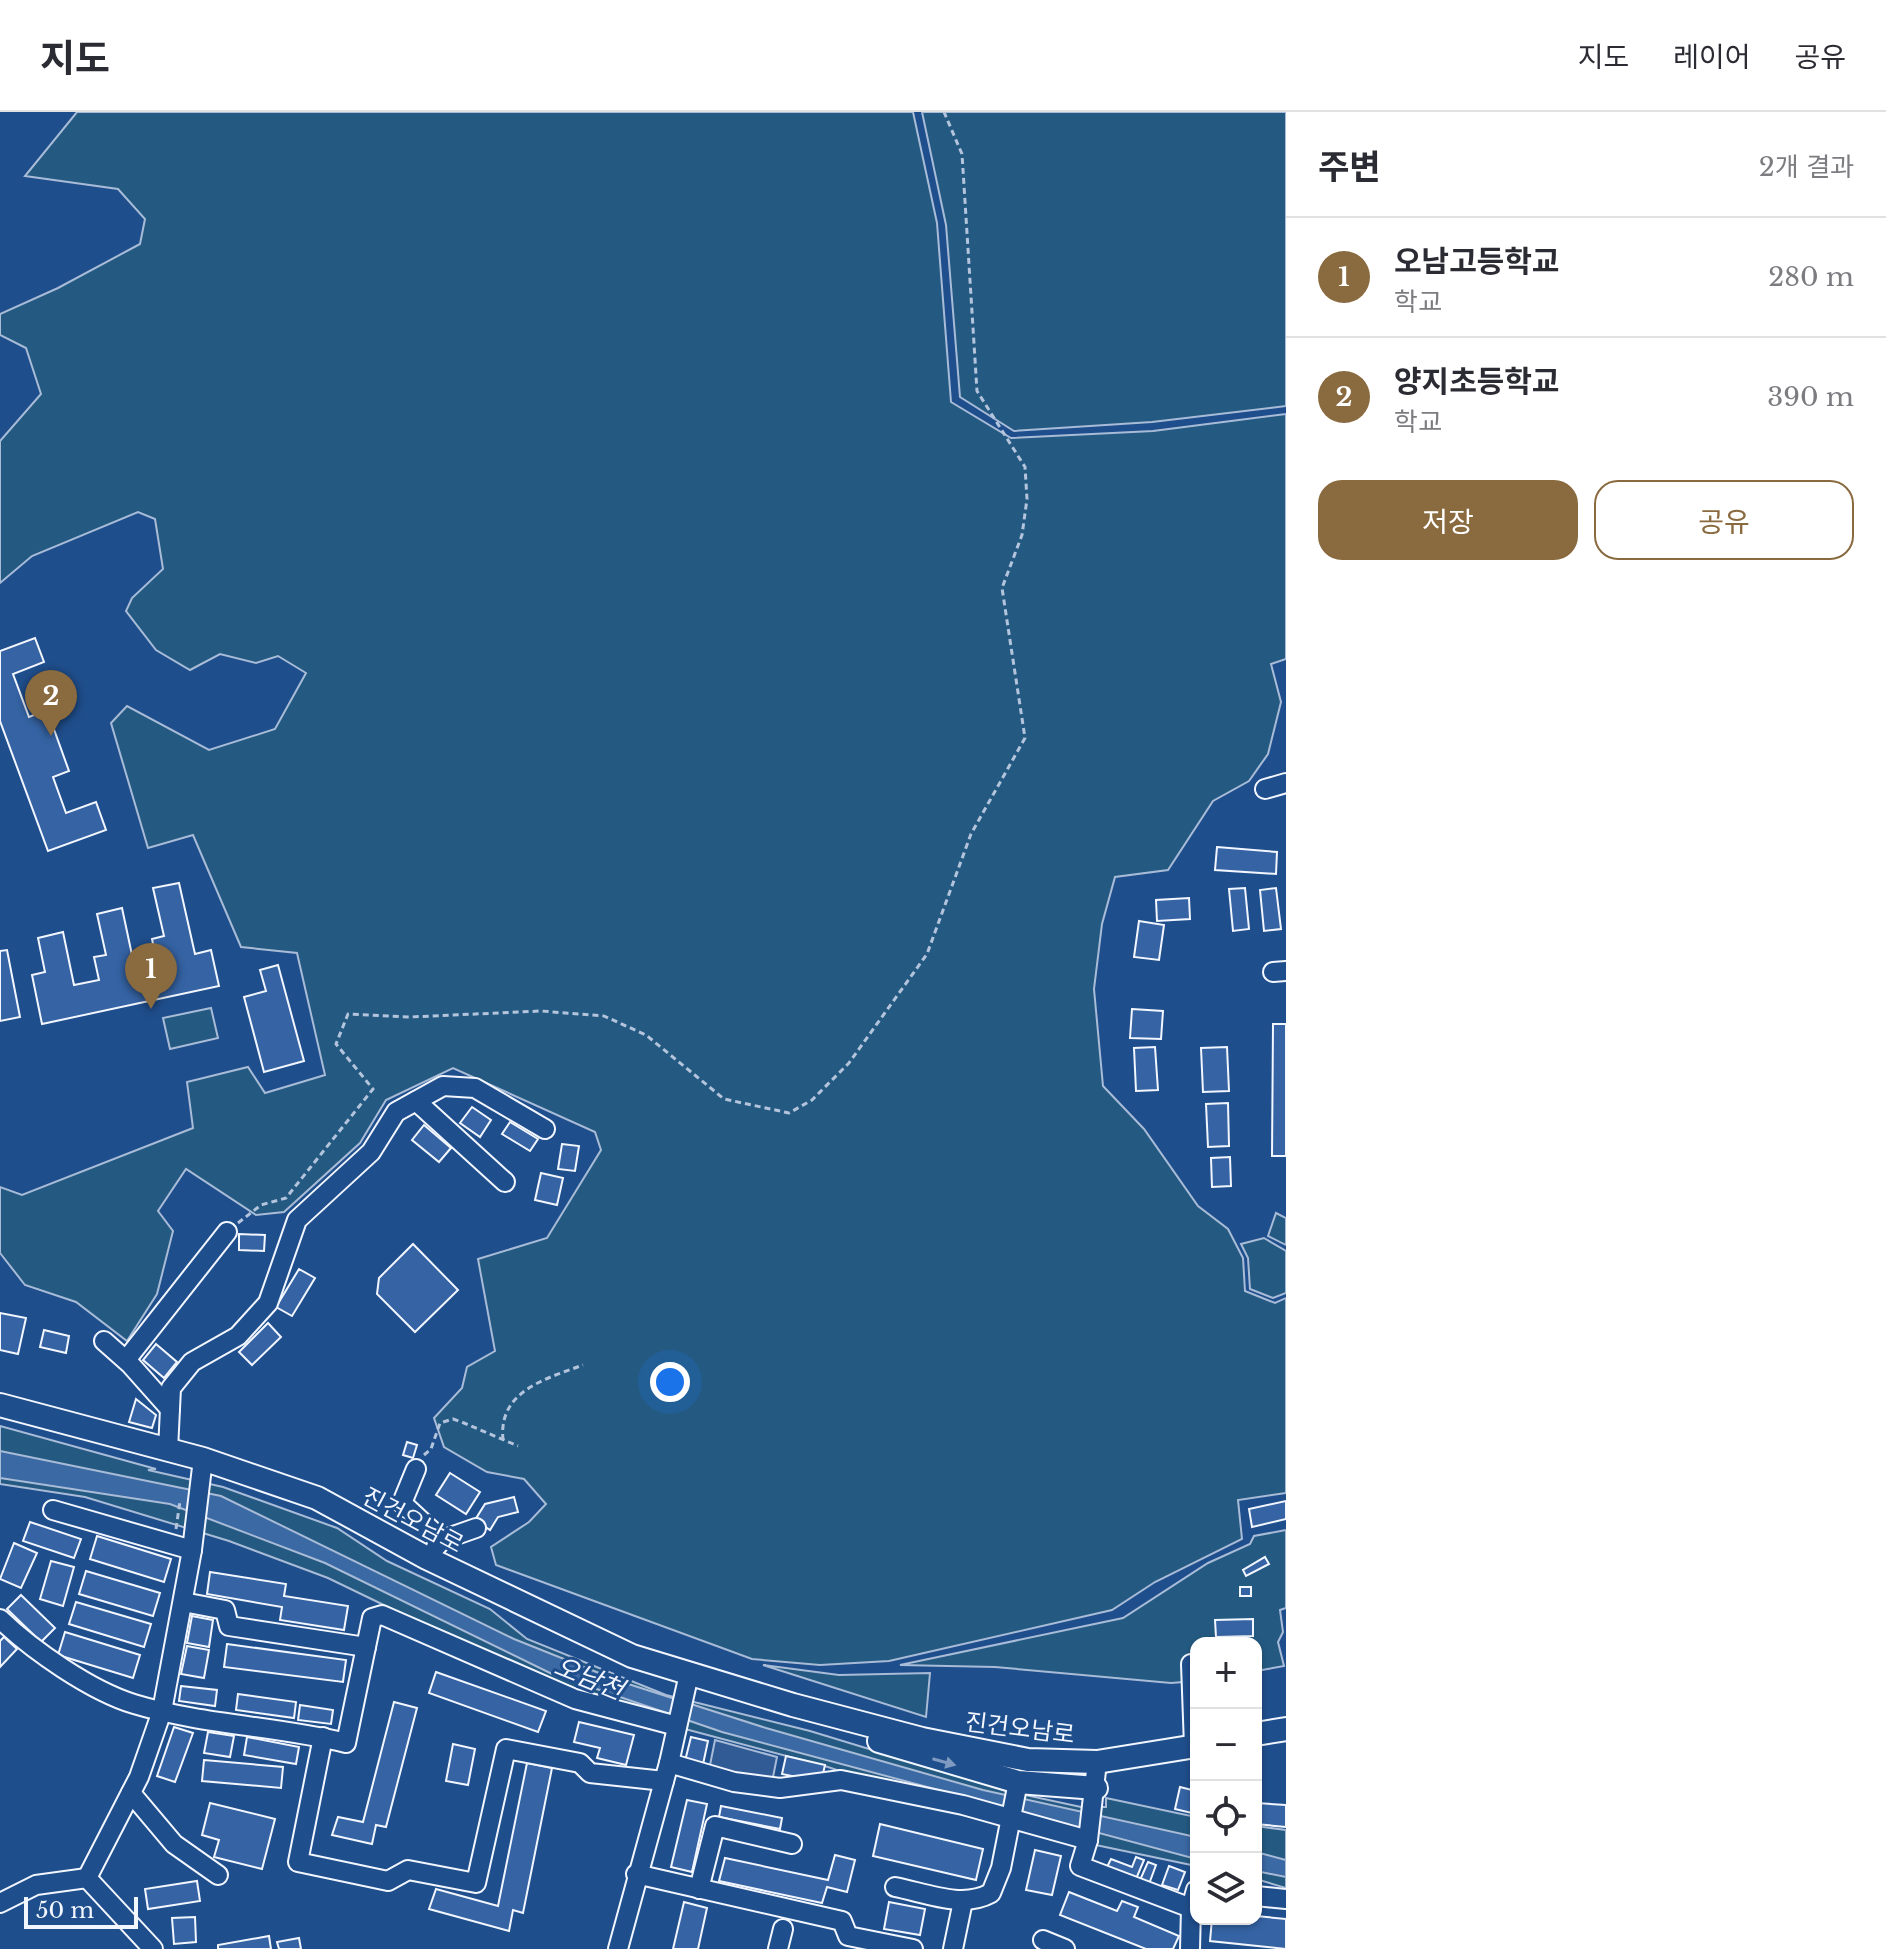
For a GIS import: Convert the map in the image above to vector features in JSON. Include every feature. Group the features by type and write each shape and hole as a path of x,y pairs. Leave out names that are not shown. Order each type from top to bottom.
{"main road":[{"name":"진건오남로","path":"0,1405 168,1450 202,1469 317,1498 427,1558 688,1680 1002,1756 1097,1762 1190,1747"},
{"name":"진건오남로","path":"793,1705 915,1754 1018,1784 1095,1792"},
{"path":"1262,1733 1286,1729"}],"street":[{"path":"1265,789 1286,783"},
{"path":"168,1450 171,1388 192,1362 238,1336 268,1303 297,1220 371,1152 396,1112 443,1086 475,1088 545,1129"},
{"path":"416,1101 505,1182"},
{"path":"126,1360 227,1232"},
{"path":"104,1341 126,1360 170,1409"},
{"path":"87,1878 131,1793 162,1711 183,1602 183,1547 202,1469"},
{"path":"416,1469 402,1503 442,1540"},
{"path":"53,1510 183,1547"},
{"path":"427,1558 442,1540 476,1528"},
{"path":"183,1602 225,1610 229,1626 366,1647"},
{"path":"0,1619 25,1643 57,1664 131,1703 346,1743 372,1618 382,1615 575,1699 677,1723"},
{"path":"618,1949 688,1680"},
{"path":"323,1737 298,1862 388,1881 408,1870 476,1883 506,1749 580,1763 590,1773 666,1772 780,1788 841,1780 1011,1818 1088,1840"},
{"path":"1097,1762 1088,1840 1080,1866 1190,1898"},
{"path":"895,1887 963,1901 978,1901 991,1893 1001,1868 1018,1784"},
{"path":"131,1793 174,1844 218,1875"},
{"path":"699,1889 715,1826 792,1844"},
{"path":"636,1874 842,1921 848,1936 913,1949"},
{"path":"0,1903 36,1885 87,1878"},
{"path":"87,1878 153,1949"},
{"path":"1262,1897 1286,1899"},
{"path":"953,1949 963,1901"},
{"path":"1190,1949 1192,1925"},
{"path":"778,1949 783,1929"},
{"path":"1043,1940 1065,1949"}],"path":[{"path":"227,1232 261,1205 286,1198 373,1089 336,1044 348,1014 410,1017 541,1011 604,1016 646,1035 724,1099 789,1113 812,1100 849,1063 927,954 971,834 1025,738 1002,588 1022,535 1027,499 1025,467 977,391 962,154 944,112"},
{"path":"503,1440 501,1424 506,1408 522,1392 583,1365"},
{"path":"416,1469 431,1449 440,1423 453,1419 518,1446"},
{"path":"182,1487 183,1547"}],"shaded area":[{"path":"77,112 913,112 937,223 951,402 1011,438 1153,431 1286,414 1286,659 1271,664 1281,702 1268,754 1249,781 1213,801 1168,870 1115,877 1102,924 1094,989 1103,1086 1144,1129 1198,1206 1228,1229 1243,1258 1245,1291 1275,1303 1286,1298 1286,1493 1238,1500 1242,1539 1155,1582 1112,1610 889,1661 820,1665 752,1659 496,1565 491,1547 529,1522 546,1504 524,1479 487,1472 444,1447 434,1418 462,1388 467,1367 495,1351 478,1259 547,1238 601,1150 595,1132 453,1068 386,1100 360,1143 284,1212 256,1215 186,1169 158,1211 173,1231 157,1294 127,1341 76,1302 25,1285 0,1253 0,1187 22,1195 193,1128 187,1082 248,1067 265,1093 325,1075 297,953 241,947 193,835 148,848 111,723 127,706 209,750 275,729 306,673 278,656 256,663 220,654 190,670 156,650 126,611 132,598 163,569 155,519 138,512 32,556 0,583 0,441 41,394 26,348 0,335 0,314 58,288 140,244 145,219 118,189 25,176"},
{"path":"922,112 1286,112 1286,406 1152,422 1014,431 960,397 946,225"},
{"path":"211,1008 218,1038 170,1049 163,1018"},
{"path":"1276,1213 1286,1218 1286,1245 1268,1236"},
{"path":"1264,1238 1286,1251 1286,1293 1273,1298 1250,1289 1248,1258 1241,1244"},
{"path":"0,1426 156,1469 148,1470 223,1487 337,1528 387,1561 490,1609 527,1639 666,1695 810,1731 1007,1791 1081,1807 1106,1807 1106,1798 1190,1816 1190,1865 1091,1844 932,1803 828,1767 655,1721 450,1637 328,1578 229,1541 85,1497 0,1484"},
{"path":"1286,1530 1286,1608 1280,1610 1283,1632 1278,1642 1284,1666 1262,1670 1262,1637 1190,1637 1190,1681 1171,1683 995,1667 900,1665 1123,1618 1208,1563 1250,1544 1254,1536"},
{"path":"763,1665 839,1675 930,1673 926,1717"},
{"path":"715,1740 777,1757 772,1782 708,1775"},
{"path":"1262,1827 1286,1830 1286,1888 1262,1881"}],"water":[{"name":"오남천","path":"0,1451 221,1496 514,1639 619,1681 766,1728 983,1790 1190,1836 1190,1857 722,1732 550,1673 325,1563 170,1504 0,1478"},
{"path":"1262,1854 1286,1860 1286,1877 1262,1872"}],"building":[{"path":"35,638 44,662 13,674 29,717 47,710 69,771 53,777 66,813 96,802 106,830 48,851 0,721 0,651"},
{"path":"1217,847 1277,852 1276,874 1215,870"},
{"path":"179,883 195,954 211,950 219,986 42,1024 32,975 45,972 38,938 63,932 74,985 99,980 94,957 106,955 97,914 122,908 135,969 157,964 152,939 164,936 153,888"},
{"path":"1245,888 1249,929 1233,931 1229,889"},
{"path":"1276,888 1281,929 1264,931 1260,890"},
{"path":"1189,898 1190,919 1157,921 1156,900"},
{"path":"1139,921 1164,925 1159,960 1134,957"},
{"path":"7,950 20,1017 0,1021 0,951"},
{"path":"278,965 304,1061 264,1072 244,997 266,991 260,970"},
{"path":"1132,1009 1163,1011 1161,1039 1130,1038"},
{"path":"1273,1024 1286,1024 1286,1156 1272,1156"},
{"path":"1155,1047 1158,1090 1136,1091 1134,1048"},
{"path":"1227,1047 1229,1091 1203,1092 1201,1048"},
{"path":"1228,1103 1229,1146 1208,1147 1206,1104"},
{"path":"472,1107 491,1120 480,1137 460,1123"},
{"path":"510,1122 538,1139 530,1151 502,1134"},
{"path":"424,1125 451,1148 439,1162 412,1140"},
{"path":"562,1144 579,1146 575,1171 558,1169"},
{"path":"1230,1157 1231,1186 1212,1187 1211,1158"},
{"path":"541,1173 563,1178 557,1205 535,1200"},
{"path":"239,1234 265,1235 264,1251 239,1250"},
{"path":"413,1244 458,1290 415,1332 377,1294 379,1278"},
{"path":"299,1269 315,1278 292,1316 276,1307"},
{"path":"0,1313 26,1318 18,1354 0,1350"},
{"path":"268,1323 281,1337 252,1365 239,1352"},
{"path":"44,1330 69,1336 66,1353 40,1347"},
{"path":"156,1344 177,1362 164,1378 143,1360"},
{"path":"136,1399 156,1415 152,1428 129,1422"},
{"path":"407,1442 417,1445 413,1458 403,1455"},
{"path":"450,1473 480,1492 466,1514 436,1495"},
{"path":"514,1497 518,1512 498,1517 490,1530 475,1520 485,1504"},
{"path":"1286,1501 1286,1519 1252,1527 1249,1509"},
{"path":"400,1512 416,1524 412,1530 396,1517"},
{"path":"30,1522 81,1539 74,1558 23,1541"},
{"path":"97,1536 171,1559 164,1582 90,1559"},
{"path":"14,1543 37,1553 21,1588 0,1579"},
{"path":"1265,1557 1269,1564 1246,1576 1243,1570"},
{"path":"51,1561 74,1567 63,1606 40,1599"},
{"path":"86,1571 160,1593 153,1616 79,1594"},
{"path":"210,1572 286,1584 284,1596 348,1606 344,1630 280,1620 282,1607 207,1594"},
{"path":"1240,1587 1251,1587 1251,1596 1240,1596"},
{"path":"21,1595 55,1628 41,1642 7,1609"},
{"path":"76,1602 151,1624 144,1647 69,1624"},
{"path":"192,1616 213,1620 209,1647 187,1643"},
{"path":"1253,1619 1253,1636 1216,1637 1215,1620"},
{"path":"65,1632 140,1655 133,1678 58,1655"},
{"path":"4,1637 17,1649 0,1667 0,1641"},
{"path":"227,1644 346,1660 343,1682 224,1667"},
{"path":"187,1646 209,1650 204,1678 181,1674"},
{"path":"436,1672 546,1711 538,1732 429,1693"},
{"path":"181,1686 217,1690 215,1706 179,1701"},
{"path":"238,1694 296,1702 294,1718 236,1710"},
{"path":"394,1702 417,1708 386,1827 376,1825 372,1844 332,1835 338,1817 363,1822"},
{"path":"300,1705 333,1710 331,1724 298,1720"},
{"path":"579,1722 634,1735 626,1765 597,1758 600,1748 574,1742"},
{"path":"174,1727 193,1733 175,1782 157,1776"},
{"path":"208,1732 234,1736 230,1757 204,1753"},
{"path":"247,1737 299,1747 296,1764 244,1755"},
{"path":"691,1737 708,1741 702,1769 684,1765"},
{"path":"453,1744 475,1749 468,1785 446,1781"},
{"path":"786,1756 825,1765 821,1782 782,1774"},
{"path":"204,1760 283,1767 281,1788 202,1781"},
{"path":"527,1763 552,1768 523,1913 513,1910 509,1931 429,1909 436,1889 498,1906"},
{"path":"1180,1787 1190,1790 1190,1813 1175,1809"},
{"path":"687,1800 707,1804 692,1872 671,1867"},
{"path":"210,1803 275,1819 262,1869 214,1857 219,1840 202,1835"},
{"path":"1262,1803 1286,1805 1286,1827 1262,1825"},
{"path":"721,1806 782,1818 780,1829 719,1817"},
{"path":"880,1824 983,1849 976,1880 873,1856"},
{"path":"1035,1850 1061,1856 1052,1895 1026,1890"},
{"path":"835,1855 855,1860 847,1892 827,1887 822,1903 719,1881 725,1858 828,1880"},
{"path":"1136,1857 1144,1860 1136,1879 1107,1867 1111,1859 1132,1867"},
{"path":"1148,1862 1156,1865 1149,1884 1140,1880"},
{"path":"1169,1866 1185,1872 1178,1890 1162,1885"},
{"path":"197,1881 200,1901 148,1909 145,1889"},
{"path":"1069,1892 1117,1911 1122,1901 1138,1907 1134,1917 1179,1936 1173,1949 1146,1949 1060,1915"},
{"path":"684,1902 707,1908 698,1949 673,1949"},
{"path":"889,1902 925,1909 920,1935 884,1929"},
{"path":"195,1917 196,1942 174,1944 172,1918"},
{"path":"1262,1917 1286,1919 1286,1949 1210,1941 1211,1925 1262,1925"},
{"path":"269,1936 271,1949 218,1949 218,1945"},
{"path":"299,1938 301,1949 279,1949 277,1942"}],"place":[{"name":"양지초등학교","path":"51,736"},
{"name":"오남고등학교","path":"151,1009"}]}
